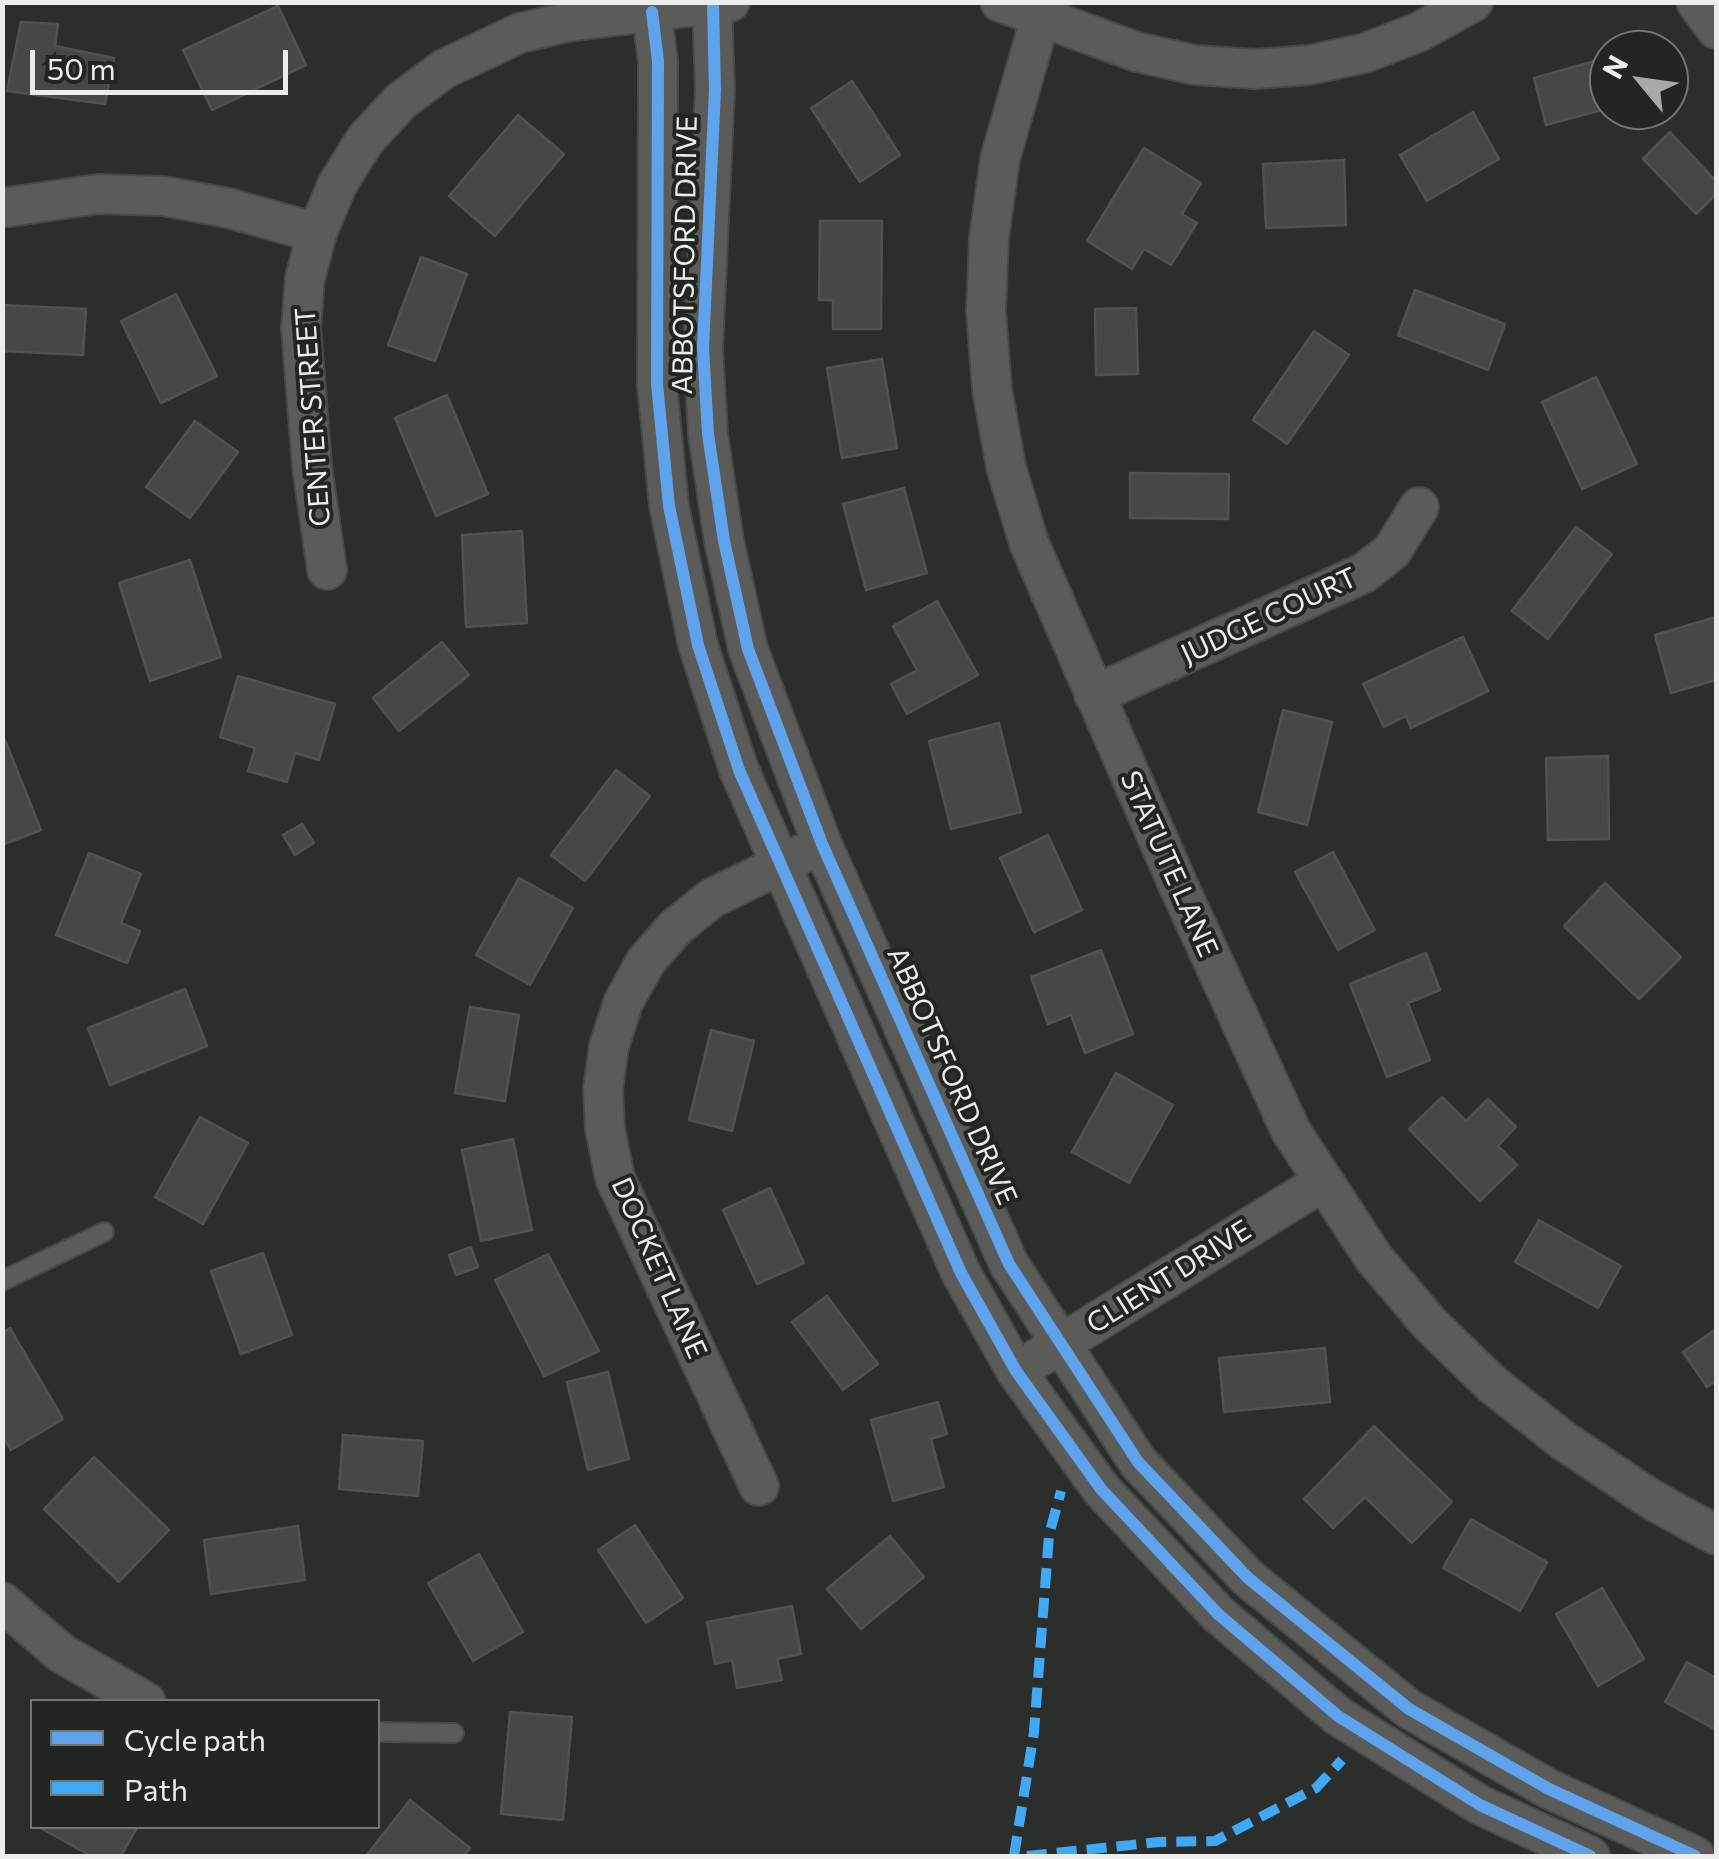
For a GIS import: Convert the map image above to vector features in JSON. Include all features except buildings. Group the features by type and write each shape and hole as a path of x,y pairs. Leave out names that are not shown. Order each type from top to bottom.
{"street":[{"path":"1000,2 1136,52 1194,65 1255,69 1310,65 1366,52 1419,32 1473,2"},
{"path":"1696,2 1716,29"},
{"name":"CENTER STREET","path":"328,570 312,466 301,328 305,278 316,233 337,185 365,140 402,101 444,69 520,33 651,7 718,3"},
{"name":"ABBOTSFORD DRIVE","path":"718,3 703,348 708,434 724,541 748,649 775,729 822,844 1009,1264 1138,1462 1248,1578 1330,1649 1408,1709 1494,1759 1695,1856"},
{"name":"ABBOTSFORD DRIVE","path":"651,7 659,118 657,384 669,506 698,645 739,770 961,1273 1016,1371 1101,1489 1146,1542 1218,1614 1338,1716 1480,1805 1590,1856"},
{"name":"STATUTE LANE","path":"1040,16 1000,160 989,238 986,312 992,389 1006,467 1029,543 1094,695 1291,1131 1321,1183 1373,1257 1430,1324 1493,1385 1564,1442 1649,1498 1716,1535"},
{"path":"2,208 98,194 163,196 228,208 316,233"},
{"name":"JUDGE COURT","path":"1094,695 1364,573 1392,551 1419,507"},
{"name":"DOCKET LANE","path":"759,1486 615,1178 605,1130 603,1089 609,1046 623,1003 646,961 676,927 712,898 822,844"},
{"name":"CLIENT DRIVE","path":"1016,1371 1321,1183"},
{"path":"2,1602 61,1652 141,1699"}],"lane":[{"path":"2,1282 104,1232"},
{"path":"380,1732 454,1733"}],"marked path":[{"path":"1014,1856 1034,1732 1049,1535 1061,1491"},
{"path":"1027,1856 1159,1842 1215,1841 1316,1788 1342,1760"}],"cycle path":[{"path":"713,5 715,90 703,348 708,434 724,541 748,649 822,844 1009,1264 1138,1462 1248,1578 1409,1709 1549,1789 1695,1856"},
{"path":"652,12 658,61 657,384 669,506 698,645 739,770 961,1273 1016,1371 1101,1489 1218,1614 1338,1716 1480,1805 1590,1856"}]}
